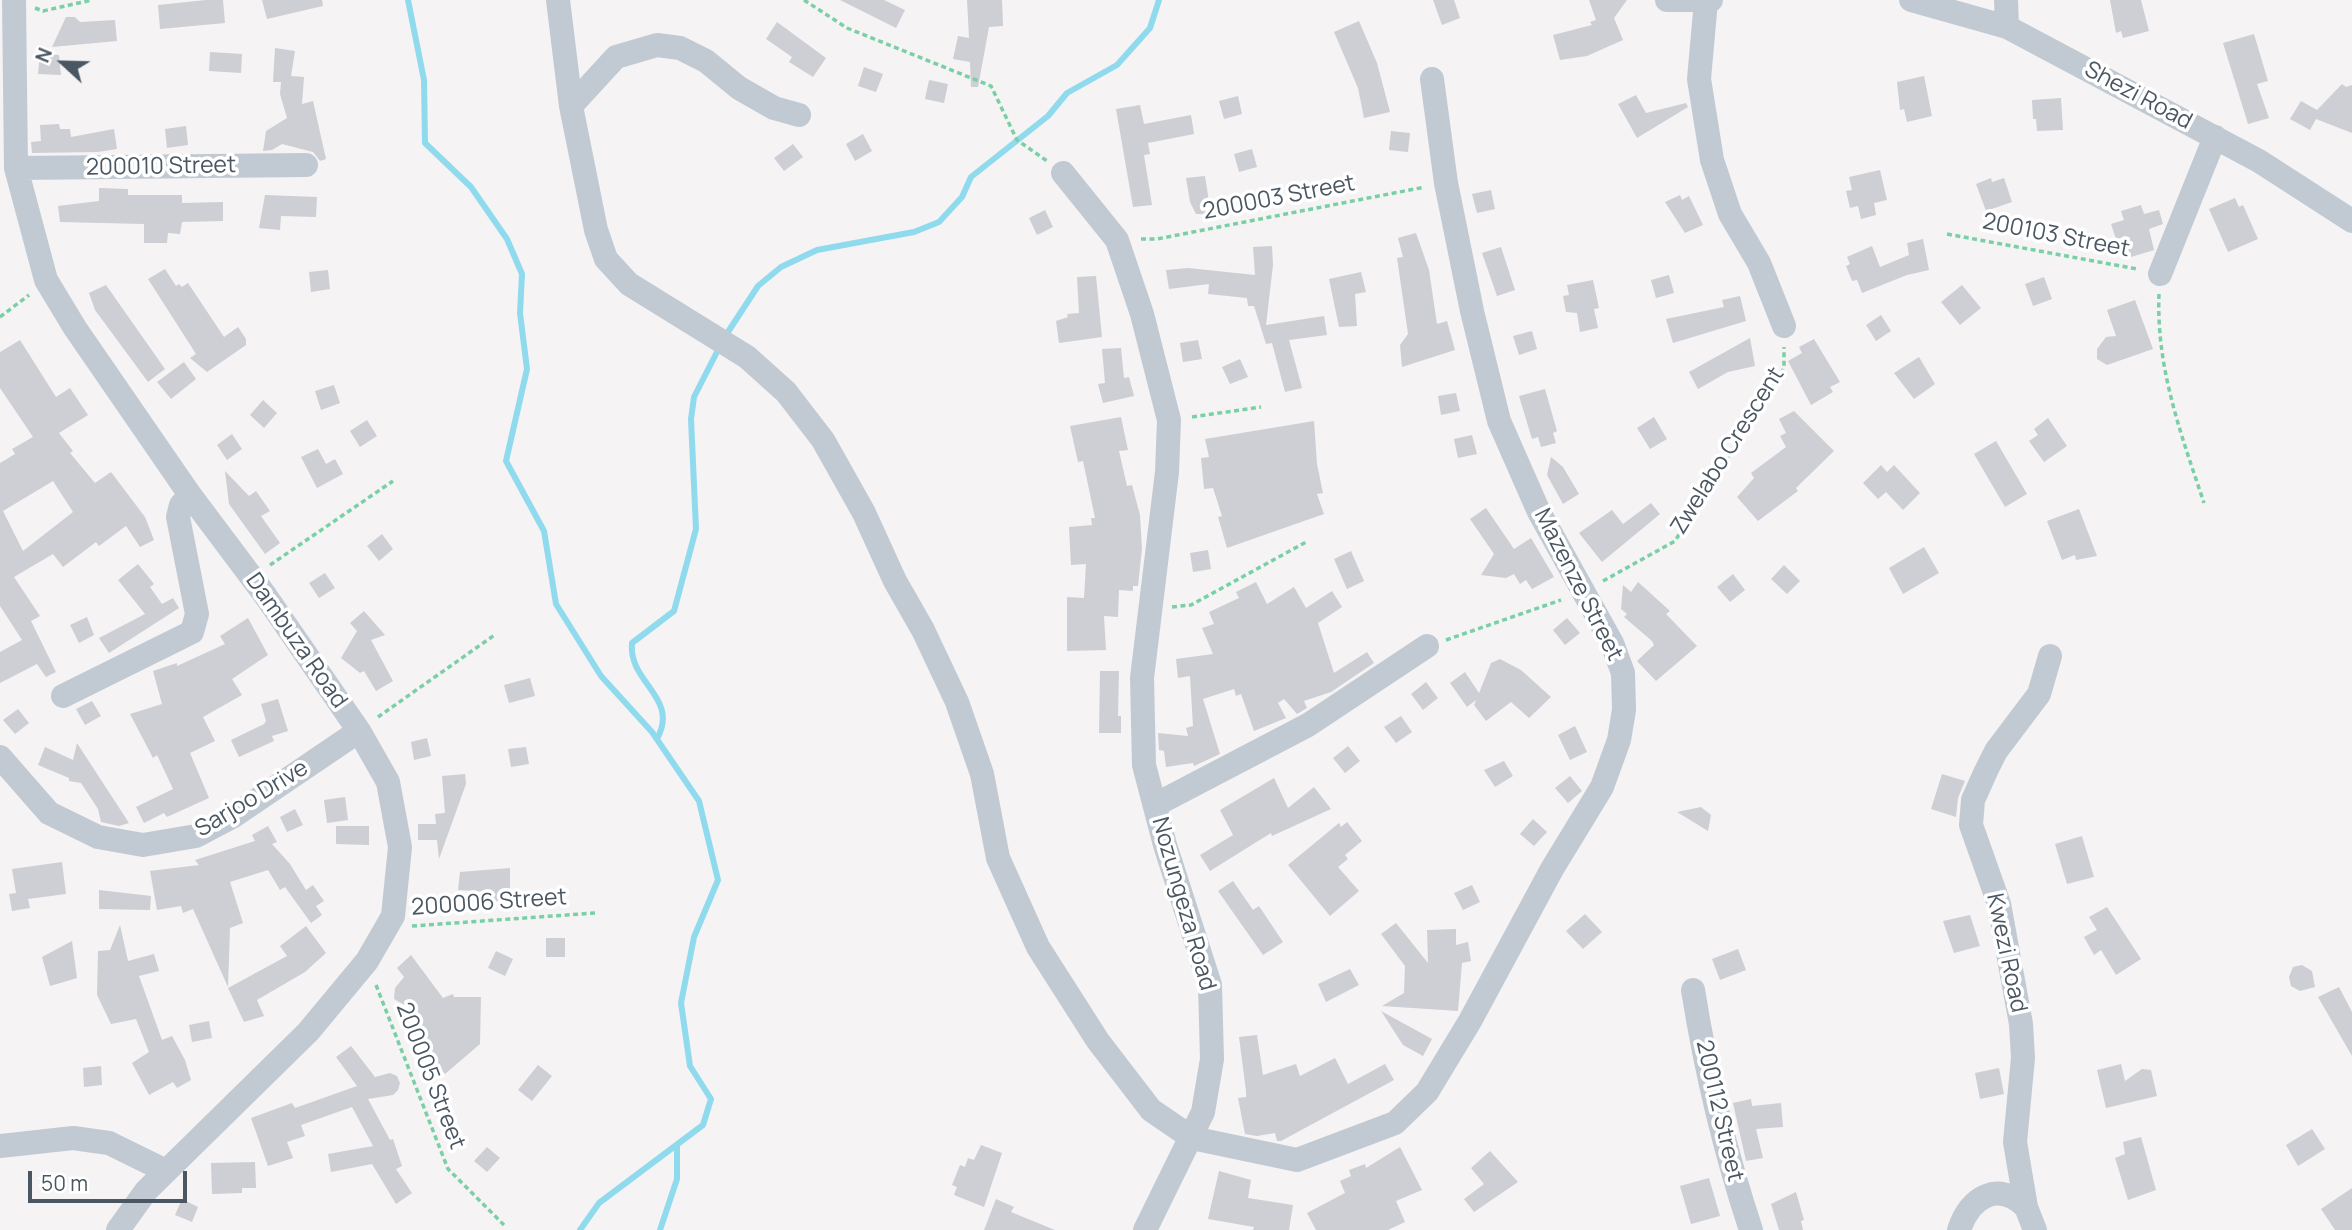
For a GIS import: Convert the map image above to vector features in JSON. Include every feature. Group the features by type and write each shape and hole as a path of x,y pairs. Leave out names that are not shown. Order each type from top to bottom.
{"street":[{"path":"0,1 14,0"},
{"name":"Dambuza Road","path":"14,0 16,168 46,280 75,328 190,495 359,731 388,782 400,847 393,916 367,961 308,1032 146,1191 118,1230"},
{"path":"558,0 571,106 596,230 606,259 629,284 747,357 786,392 823,440 864,513 895,581 923,631 957,702 982,774 998,858 1038,947 1098,1041 1151,1110 1192,1138"},
{"path":"1667,0 1709,1 1699,79 1712,160 1730,214 1759,262 1784,326"},
{"name":"Shezi Road","path":"1911,0 2007,27 2259,161 2352,221"},
{"path":"2006,0 2007,27"},
{"path":"571,106 616,57 657,45 680,48 706,61 739,88 774,107 799,115"},
{"name":"Mazenze Street","path":"1192,1138 1297,1160 1395,1123 1427,1092 1470,1021 1552,869 1602,787 1619,740 1624,710 1623,673 1612,643 1539,512 1499,421 1472,312 1446,183 1432,79"},
{"path":"2160,274 2214,137"},
{"name":"200010 Street","path":"16,168 306,165"},
{"name":"Nozungeza Road","path":"1062,173 1117,240 1142,314 1169,420 1167,471 1153,608 1142,678 1144,765 1210,985 1212,1059 1203,1112 1145,1230"},
{"path":"63,696 192,632 197,614 178,517 181,505 190,495"},
{"path":"1155,805 1308,725 1427,646"},
{"name":"Kwezi Road","path":"2030,1219 2015,1142 2022,1058 2021,1024 1999,904 1971,825 1973,800 1986,771 1996,751 2039,694 2050,656"},
{"name":"Sarjoo Drive","path":"0,757 49,813 98,837 143,845 196,836 232,817 359,731"},
{"name":"200112 Street","path":"1693,990 1710,1080 1737,1188 1751,1230"},
{"path":"0,1146 73,1138 109,1143 166,1171"},
{"path":"1959,1230 1966,1210 1990,1193 2003,1193 2016,1198 2030,1219"}],"path":[{"path":"14,0 43,11 92,0"},
{"path":"804,0 847,28 991,86 1017,140 1062,173"},
{"name":"200003 Street","path":"1117,240 1157,239 1446,183"},
{"name":"200103 Street","path":"1947,234 2111,262 2160,274"},
{"path":"2160,274 2158,328 2167,391 2204,503"},
{"path":"0,317 46,280"},
{"name":"Zwelabo Crescent","path":"1427,646 1585,591 1675,541 1784,368 1784,326"},
{"path":"1169,420 1261,407"},
{"path":"251,577 393,481"},
{"path":"1153,608 1191,606 1308,541"},
{"path":"359,731 496,634"},
{"name":"200006 Street","path":"385,928 595,913"},
{"name":"200005 Street","path":"367,961 447,1169 504,1224"}],"building":[{"path":"223,0 225,23 160,29 158,5"},
{"path":"262,0 322,0 323,6 267,19"},
{"path":"840,0 884,0 905,10 896,28"},
{"path":"967,0 1002,0 1003,26 989,27 978,87 971,87 970,62 953,59 958,36 969,38"},
{"path":"1433,0 1454,0 1460,18 1442,25"},
{"path":"1589,0 1627,0 1614,18 1623,40 1587,56 1560,60 1553,35 1592,25 1590,22 1596,20"},
{"path":"2110,0 2141,0 2149,31 2123,38 2121,31 2116,33"},
{"path":"66,17 75,17 80,22 115,20 117,41 52,47"},
{"path":"1359,21 1377,63 1390,112 1364,118 1358,88 1334,32"},
{"path":"777,22 826,58 813,77 789,62 792,57 766,39"},
{"path":"2254,34 2268,81 2257,84 2269,118 2248,124 2223,43"},
{"path":"275,48 295,51 291,76 304,77 302,104 313,101 326,159 320,161 313,152 282,144 272,150 263,151 266,131 287,118 280,94 281,82 273,82"},
{"path":"210,52 242,54 241,73 209,71"},
{"path":"40,53 59,55 61,75 38,74"},
{"path":"864,67 883,74 876,92 858,86"},
{"path":"1924,76 1932,116 1907,122 1904,109 1900,110 1897,82"},
{"path":"929,80 948,84 944,103 925,99"},
{"path":"2342,84 2346,87 2352,85 2352,133 2316,119 2310,130 2290,119 2301,101 2317,110"},
{"path":"1636,95 1646,113 1686,103 1688,107 1637,138 1618,104"},
{"path":"1238,96 1242,114 1224,119 1219,101"},
{"path":"2061,98 2063,130 2037,131 2032,100"},
{"path":"1140,105 1144,124 1191,115 1194,134 1148,143 1150,154 1144,155 1152,205 1133,207 1116,109"},
{"path":"59,124 60,129 70,129 71,137 114,129 117,149 98,152 32,153 31,142 41,141 40,125"},
{"path":"186,126 188,145 167,148 165,129"},
{"path":"1391,131 1410,133 1408,152 1389,150"},
{"path":"863,134 872,151 855,161 846,144"},
{"path":"793,144 803,157 784,171 774,158"},
{"path":"1252,149 1257,167 1239,172 1234,154"},
{"path":"1880,170 1887,200 1874,203 1876,215 1861,219 1858,206 1850,208 1846,191 1852,190 1849,177"},
{"path":"1205,176 1210,208 1206,214 1196,214 1190,202 1186,178"},
{"path":"1991,178 1992,182 2004,178 2012,202 1986,211 1976,184"},
{"path":"99,188 128,189 128,195 182,195 182,203 223,202 223,221 182,222 180,234 168,233 167,243 144,243 144,224 60,222 58,206 99,201"},
{"path":"1491,190 1495,209 1477,213 1472,194"},
{"path":"265,195 317,197 316,217 281,216 280,230 259,228"},
{"path":"1680,195 1682,200 1689,196 1703,225 1685,233 1665,202"},
{"path":"2235,198 2239,207 2243,205 2258,239 2228,252 2209,209"},
{"path":"2141,205 2144,214 2159,210 2163,224 2149,229 2154,250 2131,257 2124,237 2116,239 2111,224 2124,220 2121,211"},
{"path":"1045,210 1053,227 1037,235 1029,218"},
{"path":"1416,233 1429,270 1437,324 1447,321 1455,350 1402,367 1400,345 1408,334 1397,258 1403,257 1398,238"},
{"path":"1923,239 1929,270 1907,275 1862,293 1857,280 1852,281 1846,266 1850,264 1847,257 1872,246 1880,267 1909,255 1907,243"},
{"path":"1272,246 1273,265 1266,325 1324,316 1327,335 1289,340 1302,388 1285,392 1272,343 1266,344 1254,306 1248,306 1247,298 1208,294 1209,284 1169,289 1166,270 1188,268 1255,275 1253,247"},
{"path":"1501,247 1515,290 1497,296 1482,253"},
{"path":"165,269 176,286 179,284 182,287 188,283 224,337 238,327 246,339 246,345 207,372 190,358 196,354 148,279"},
{"path":"328,270 330,289 311,292 309,272"},
{"path":"1361,272 1366,292 1355,294 1357,326 1339,327 1329,279"},
{"path":"1669,275 1674,293 1656,298 1651,280"},
{"path":"1096,276 1102,337 1059,343 1056,321 1068,317 1067,314 1079,313 1077,277"},
{"path":"2044,277 2052,299 2033,306 2025,284"},
{"path":"1593,280 1599,308 1594,309 1598,328 1580,332 1577,313 1566,312 1563,296 1569,295 1567,285"},
{"path":"106,285 165,369 148,382 95,310 89,293"},
{"path":"1962,285 1981,308 1960,325 1941,302"},
{"path":"1740,296 1746,321 1673,343 1666,319 1724,307 1722,300"},
{"path":"2135,300 2153,349 2107,365 2097,359 2097,349 2106,337 2116,336 2107,310"},
{"path":"1881,315 1891,331 1876,341 1866,325"},
{"path":"1532,331 1537,349 1519,355 1513,336"},
{"path":"1750,338 1755,366 1728,372 1698,389 1689,372"},
{"path":"1814,339 1840,382 1830,387 1833,392 1811,405 1788,361 1802,353 1799,347"},
{"path":"20,340 56,397 70,388 88,415 59,433 73,451 70,453 95,483 111,472 145,517 154,540 140,547 126,526 99,546 96,542 63,567 53,554 14,577 40,616 31,621 56,672 46,677 37,664 0,683 0,652 22,640 0,606 0,463 15,454 12,449 33,437 0,388 0,352","holes":["53,481 73,512 23,551 3,511"]},
{"path":"1198,340 1202,359 1183,362 1180,343"},
{"path":"1121,348 1124,378 1129,377 1134,396 1103,403 1098,384 1105,383 1102,349"},
{"path":"1919,357 1935,384 1914,399 1894,373"},
{"path":"1240,359 1248,377 1230,384 1222,367"},
{"path":"184,362 196,379 171,399 157,382"},
{"path":"334,385 340,403 321,410 315,391"},
{"path":"1545,389 1557,431 1553,433 1556,443 1541,447 1538,437 1532,439 1519,396"},
{"path":"1456,393 1460,411 1441,415 1438,396"},
{"path":"263,400 277,413 264,428 250,415"},
{"path":"1794,411 1834,451 1796,488 1798,491 1758,521 1737,497 1754,478 1751,473 1786,447 1780,436 1786,433 1779,419"},
{"path":"1121,417 1128,450 1119,451 1127,486 1132,485 1140,515 1142,549 1138,586 1133,586 1133,591 1119,590 1118,617 1104,616 1106,650 1067,651 1067,597 1084,598 1086,564 1071,565 1069,527 1092,525 1091,518 1095,518 1083,461 1078,462 1070,426"},
{"path":"1654,417 1667,439 1650,449 1637,428"},
{"path":"2048,418 2067,446 2044,462 2029,441 2038,435 2034,429"},
{"path":"367,420 377,436 360,447 350,431"},
{"path":"1314,421 1317,464 1323,493 1317,494 1324,514 1227,548 1218,517 1222,516 1213,488 1204,489 1201,458 1209,457 1205,439"},
{"path":"232,434 242,449 227,460 217,445"},
{"path":"1472,435 1477,454 1458,458 1454,439"},
{"path":"1996,441 2027,494 2005,507 1974,454"},
{"path":"318,449 326,464 335,459 343,474 317,488 301,457"},
{"path":"1551,457 1563,467 1579,494 1563,504 1547,475"},
{"path":"1881,465 1887,472 1894,465 1920,493 1903,510 1886,492 1878,499 1863,483"},
{"path":"225,471 249,496 256,491 270,511 261,516 280,543 265,554 229,504"},
{"path":"1651,503 1660,514 1602,562 1579,533 1612,510 1623,524"},
{"path":"1486,508 1514,549 1531,538 1554,577 1532,589 1526,580 1520,584 1514,574 1506,578 1481,575 1494,554 1470,519"},
{"path":"2079,509 2097,556 2076,560 2075,555 2062,560 2047,521"},
{"path":"382,534 393,549 379,561 367,546"},
{"path":"1924,547 1939,573 1903,594 1889,568"},
{"path":"1208,550 1211,569 1193,572 1190,553"},
{"path":"1351,551 1364,581 1347,589 1334,559"},
{"path":"138,564 154,584 150,587 162,604 173,598 179,608 109,653 99,638 145,614 118,580"},
{"path":"1784,565 1800,581 1787,594 1771,579"},
{"path":"325,573 335,588 319,598 309,583"},
{"path":"1733,574 1745,590 1730,602 1717,587"},
{"path":"1256,582 1267,604 1294,587 1306,608 1332,591 1342,607 1318,623 1334,673 1367,652 1374,663 1331,692 1304,701 1307,708 1297,714 1284,699 1278,703 1286,718 1254,731 1241,694 1236,696 1234,689 1203,699 1220,754 1194,766 1193,763 1166,767 1164,751 1159,750 1158,733 1188,736 1186,728 1193,726 1190,676 1178,678 1176,659 1213,654 1202,628 1214,624 1209,612 1239,598 1236,592"},
{"path":"1638,582 1670,611 1666,614 1697,646 1656,681 1637,661 1654,645 1624,617 1627,614 1621,609 1623,585 1631,592"},
{"path":"364,611 385,635 371,640 393,681 376,691 364,671 360,673 341,658 357,631 350,623"},
{"path":"87,617 94,635 79,643 70,625"},
{"path":"248,618 268,655 232,679 242,695 203,717 215,741 190,753 209,798 167,817 164,813 144,823 136,807 173,789 157,755 153,758 130,714 162,704 153,671 177,663 177,666 225,644 220,636"},
{"path":"1567,618 1580,633 1565,645 1553,630"},
{"path":"1500,659 1521,670 1551,697 1529,718 1511,702 1486,721 1474,705 1476,700 1467,707 1450,683 1465,672 1479,693 1491,663"},
{"path":"1100,671 1119,671 1118,716 1121,716 1121,733 1099,733"},
{"path":"530,678 535,696 509,703 504,685"},
{"path":"1426,682 1438,698 1423,710 1411,694"},
{"path":"278,699 288,731 272,736 274,741 239,757 231,740 264,724 266,721 261,704"},
{"path":"92,701 101,716 85,725 76,709"},
{"path":"18,709 29,723 15,734 3,720"},
{"path":"1401,716 1412,732 1396,743 1384,727"},
{"path":"1575,726 1587,752 1570,760 1558,735"},
{"path":"427,738 431,756 414,760 411,742"},
{"path":"77,743 129,823 119,826 101,822 98,809 81,783 69,781 69,778 38,765 45,747 73,760"},
{"path":"1348,746 1360,761 1345,773 1333,758"},
{"path":"526,747 529,764 511,767 508,749"},
{"path":"1504,761 1513,776 1495,787 1484,770"},
{"path":"465,774 466,784 439,859 437,840 418,840 418,824 436,824 435,814 445,813 442,776"},
{"path":"1942,774 1965,781 1958,798 1956,817 1931,809"},
{"path":"1570,776 1582,791 1568,803 1555,788"},
{"path":"1274,778 1288,808 1314,787 1331,809 1272,836 1271,833 1210,871 1200,855 1233,835 1220,810"},
{"path":"345,797 348,820 327,823 324,800"},
{"path":"1701,807 1711,815 1708,831 1677,812"},
{"path":"295,809 303,825 287,832 280,817"},
{"path":"1533,819 1547,832 1534,846 1520,834"},
{"path":"1347,822 1362,841 1345,855 1348,859 1338,867 1359,891 1330,916 1288,865 1339,823 1341,827"},
{"path":"268,826 277,842 272,844 290,864 306,890 313,885 324,901 316,906 322,915 311,923 285,887 280,890 268,870 230,882 243,923 230,928 228,987 193,909 183,913 181,906 157,910 150,871 199,865 195,860 255,841 252,835"},
{"path":"336,826 369,826 369,845 336,844"},
{"path":"2082,836 2094,877 2067,884 2055,844"},
{"path":"62,862 66,894 28,899 30,908 12,911 9,894 16,893 12,869"},
{"path":"510,868 510,901 490,901 490,892 458,890 460,872"},
{"path":"1233,881 1253,910 1259,906 1283,942 1263,955 1218,891"},
{"path":"1472,885 1480,902 1463,910 1454,893"},
{"path":"99,890 151,896 150,910 99,909"},
{"path":"2107,907 2141,959 2116,975 2101,950 2094,955 2084,937 2097,930 2089,917"},
{"path":"1585,914 1602,932 1583,949 1566,931"},
{"path":"1970,915 1980,946 1954,953 1943,921"},
{"path":"1396,923 1428,963 1427,930 1456,929 1456,945 1468,942 1471,961 1462,963 1458,1011 1382,1006 1404,993 1405,966 1381,934"},
{"path":"120,925 128,961 154,954 159,971 139,976 162,1040 172,1036 185,1060 191,1080 177,1088 173,1082 149,1095 132,1063 149,1052 136,1019 111,1024 97,995 98,951 110,950"},
{"path":"306,926 326,953 305,972 257,1000 264,1016 244,1022 228,988 287,956 280,946"},
{"path":"546,938 565,938 565,957 546,957"},
{"path":"72,941 77,978 50,986 42,957"},
{"path":"1738,949 1746,970 1720,980 1712,959"},
{"path":"496,951 513,959 505,976 488,968"},
{"path":"411,955 443,998 453,994 454,997 481,997 480,1044 445,1074 424,1049 408,1007 394,999 395,988 404,977 397,968"},
{"path":"2302,965 2312,971 2315,987 2300,991 2291,986 2289,977 2293,967"},
{"path":"1350,969 1359,985 1326,1002 1318,984"},
{"path":"2339,987 2352,1012 2352,1056 2318,997"},
{"path":"1381,1011 1432,1039 1423,1056 1403,1045"},
{"path":"209,1021 212,1038 192,1042 189,1025"},
{"path":"1257,1035 1263,1075 1296,1064 1300,1076 1335,1058 1348,1084 1385,1064 1394,1080 1281,1141 1277,1141 1275,1133 1257,1136 1245,1134 1238,1098 1246,1097 1239,1037"},
{"path":"351,1046 375,1077 390,1073 397,1076 400,1083 393,1095 368,1099 390,1140 393,1139 402,1166 396,1169 412,1193 396,1204 372,1164 331,1172 328,1154 373,1146 352,1107 301,1125 305,1136 287,1142 293,1158 268,1166 251,1118 292,1103 295,1108 357,1086 336,1057"},
{"path":"2121,1064 2125,1081 2142,1069 2151,1070 2157,1096 2106,1108 2097,1070"},
{"path":"538,1065 552,1076 532,1101 518,1090"},
{"path":"101,1066 102,1085 84,1087 83,1068"},
{"path":"1999,1068 2004,1094 1980,1099 1975,1073"},
{"path":"1751,1099 1752,1106 1781,1103 1783,1127 1756,1129 1763,1158 1746,1161 1733,1103"},
{"path":"2312,1129 2325,1149 2298,1166 2286,1145"},
{"path":"2141,1137 2156,1190 2128,1200 2115,1158 2125,1154 2123,1142"},
{"path":"981,1145 1002,1153 984,1207 954,1195 957,1187 952,1185 960,1165 965,1167 968,1158 974,1160"},
{"path":"487,1147 500,1158 487,1172 474,1161"},
{"path":"1400,1147 1422,1190 1396,1201 1405,1222 1388,1230 1316,1230 1307,1213 1345,1193 1340,1181 1351,1176 1349,1170 1365,1164 1366,1168"},
{"path":"1490,1151 1518,1182 1474,1212 1464,1199 1484,1184 1471,1168"},
{"path":"255,1162 256,1188 242,1188 242,1193 212,1194 211,1163"},
{"path":"1219,1171 1251,1180 1248,1198 1293,1205 1289,1230 1253,1230 1254,1227 1208,1219"},
{"path":"1709,1178 1720,1216 1691,1224 1680,1186"},
{"path":"2352,1188 2352,1230 2335,1230 2321,1209"},
{"path":"1796,1192 1804,1220 1801,1221 1803,1230 1779,1230 1771,1204"},
{"path":"182,1199 198,1207 192,1222 175,1215"},
{"path":"996,1199 1014,1207 1011,1212 1055,1230 984,1230"}],"waterway":[{"path":"408,0 424,80 425,143 471,187 507,239 522,274 520,313 527,369 506,461 544,531 556,604 601,676 652,732 699,801 718,880 694,937 681,1003 690,1066 711,1099 703,1125 599,1203 580,1230"},
{"path":"724,338 758,286 781,267 817,250 914,232 939,222 962,197 971,177 1048,116 1067,93 1117,65 1150,28 1159,0"},
{"path":"657,739 662,724 662,712 637,669 632,643 674,611 696,529 691,419 694,397 719,348"},
{"path":"660,1230 677,1179 677,1145"}]}
